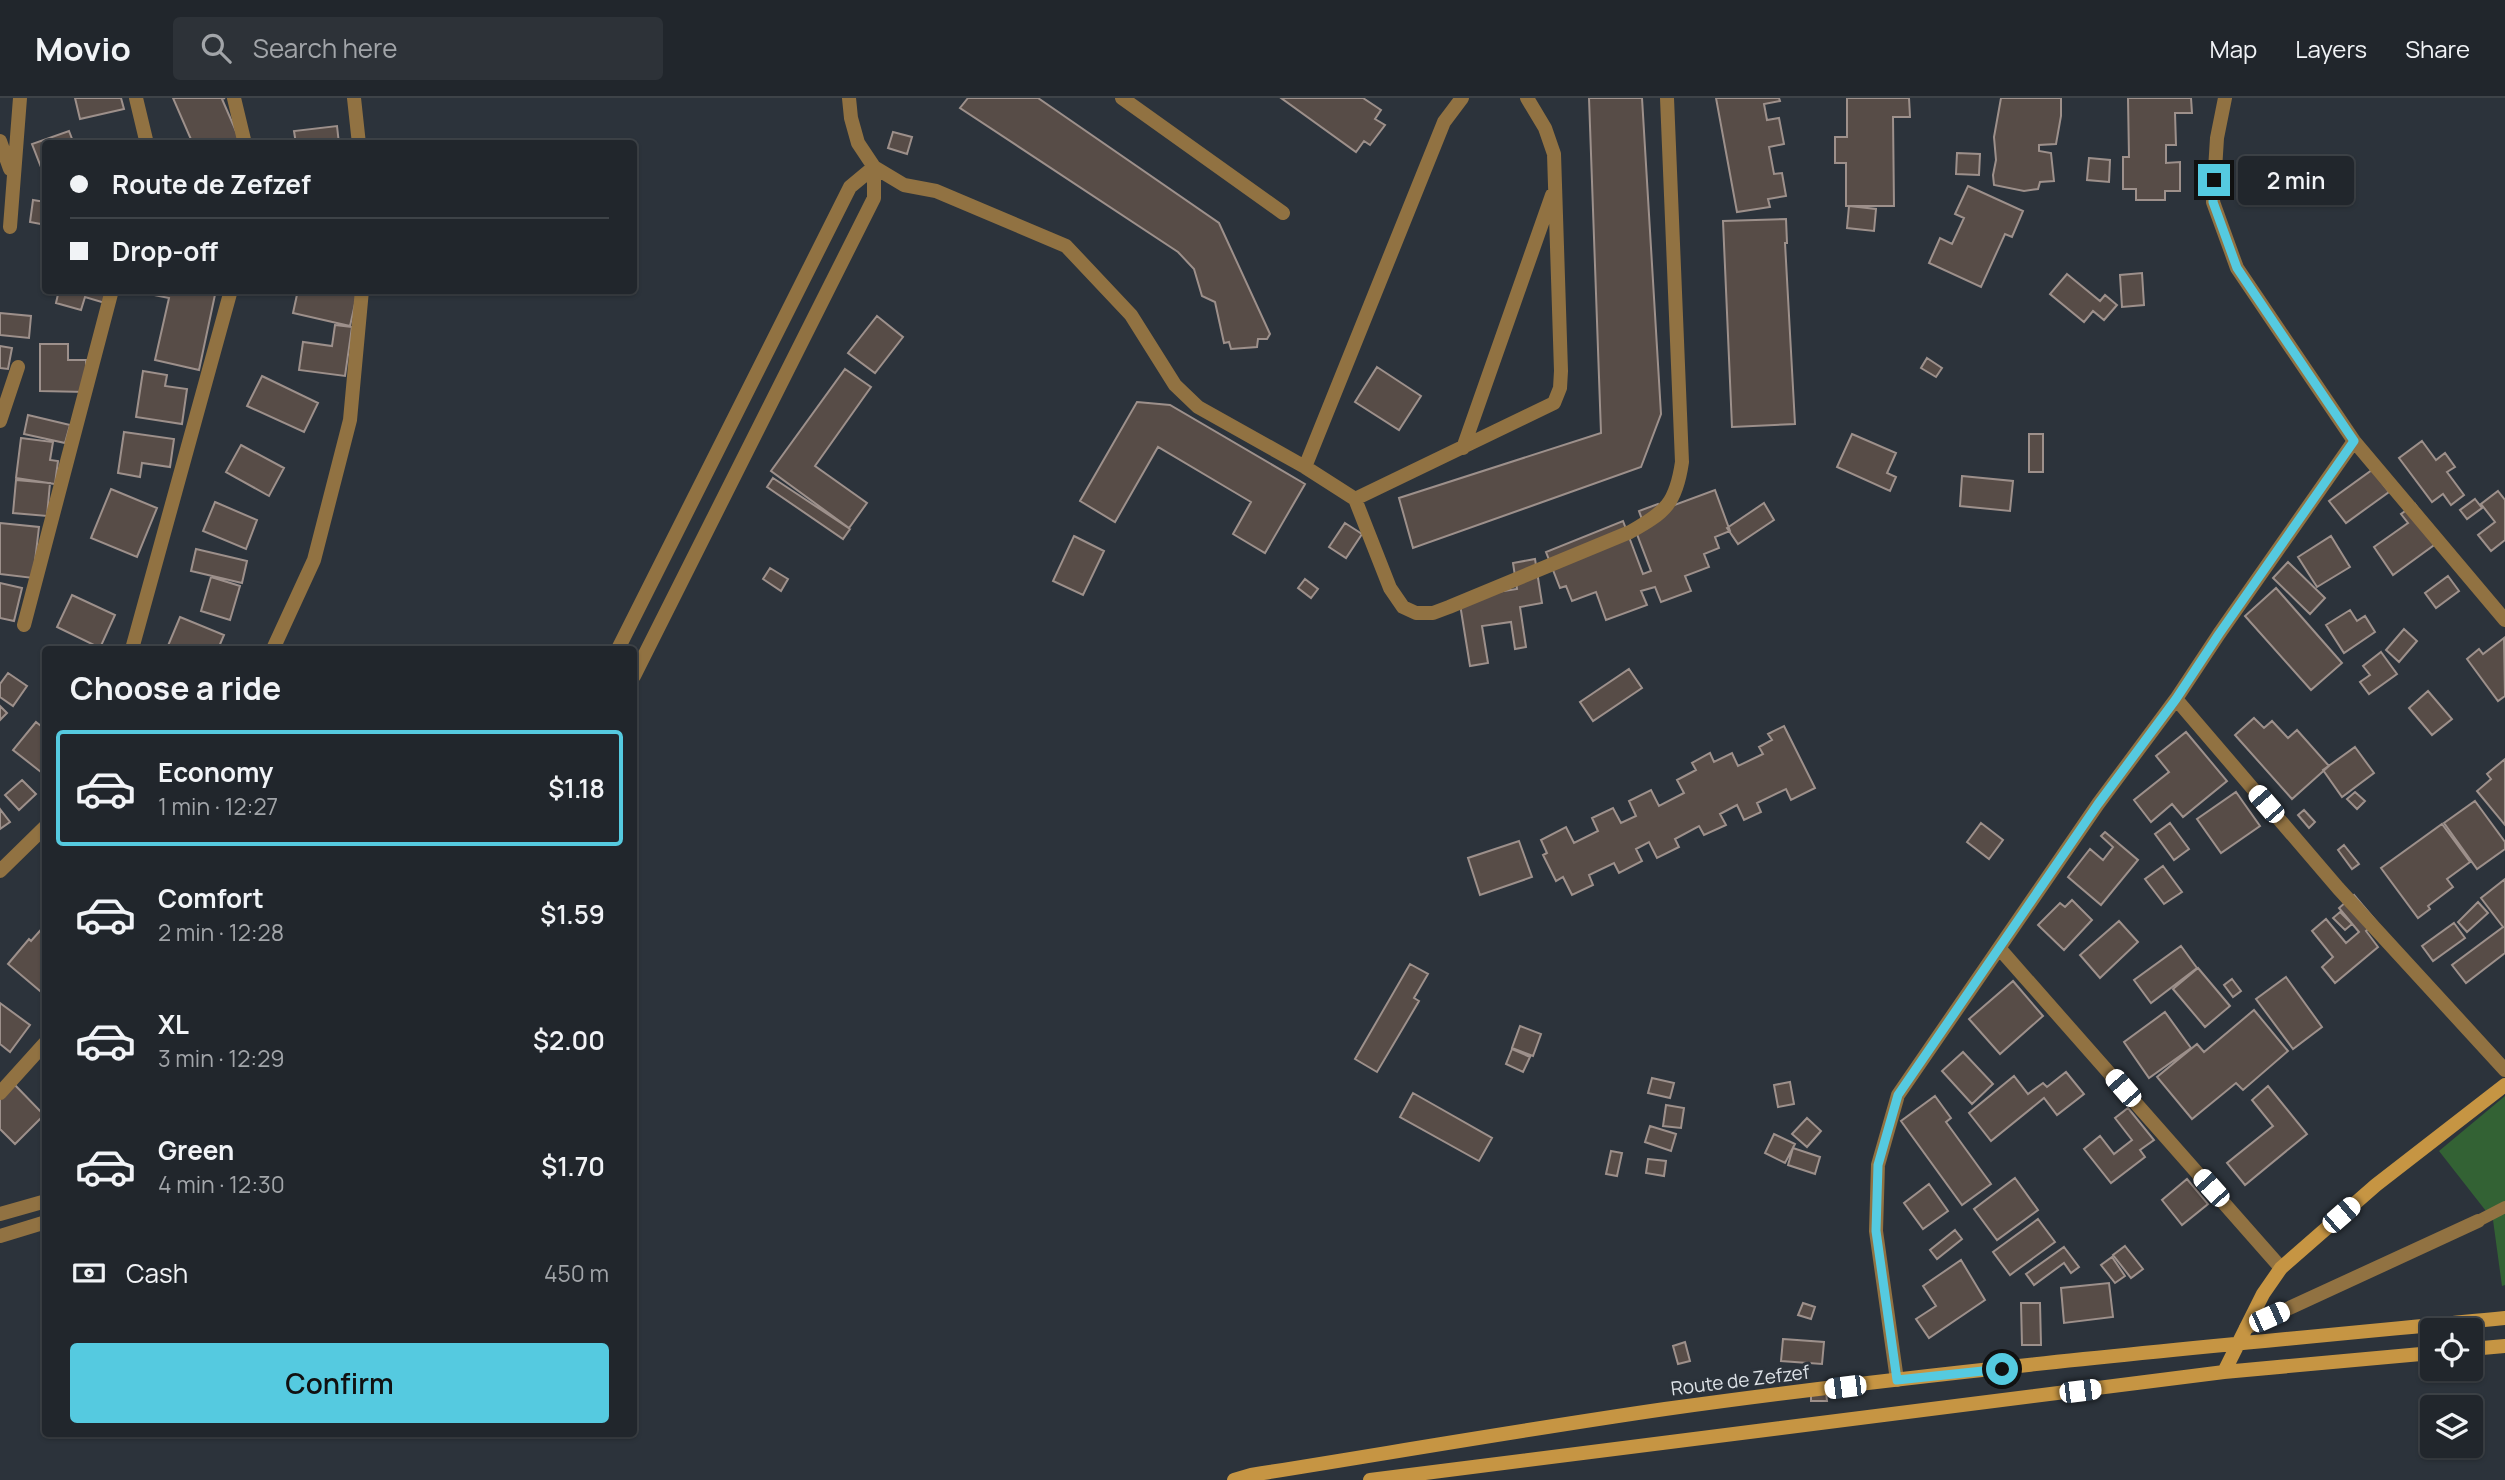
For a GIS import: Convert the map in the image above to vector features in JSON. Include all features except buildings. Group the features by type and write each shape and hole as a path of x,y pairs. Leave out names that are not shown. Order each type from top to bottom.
{"main road":[{"path":"2224,1373 2263,1294 2281,1268 2376,1185 2505,1084"},
{"name":"Route de Zefzef","path":"1234,1480 1665,1409 1897,1380 2238,1343 2505,1318"},
{"path":"2483,1348 2505,1346"},
{"path":"1370,1480 2224,1373 2420,1354"}],"street":[{"path":"10,227 20,98"},
{"path":"136,98 146,140"},
{"path":"234,98 244,140"},
{"path":"354,98 359,140"},
{"path":"849,98 858,142 874,167 904,185 936,191 1066,246 1131,315 1175,386 1198,407 1305,467 1355,499 1390,588 1403,607 1416,613 1433,613 1449,607 1630,532 1667,507 1678,488 1682,463 1667,98"},
{"path":"1122,98 1283,213"},
{"path":"1305,467 1444,122 1462,98"},
{"path":"1355,499 1554,403 1560,388 1561,371 1554,153 1545,128 1527,98"},
{"path":"2225,98 2217,138 2213,202 2237,268 2354,441 2505,620"},
{"path":"0,141 13,177"},
{"path":"620,646 850,187 874,167"},
{"path":"637,670 874,198 874,167"},
{"path":"1463,448 1555,186"},
{"path":"24,625 111,294"},
{"path":"133,646 230,294"},
{"path":"274,646 314,560 350,420 362,294"},
{"path":"0,421 18,367"},
{"path":"1897,1380 1876,1231 1878,1165 1898,1095 2098,804 2176,699 2354,441"},
{"path":"2176,699 2338,888 2505,1070"},
{"path":"0,872 42,830"},
{"path":"1999,948 2281,1268"},
{"path":"0,1093 42,1046"},
{"path":"0,1214 42,1202"},
{"path":"2246,1328 2478,1221"},
{"path":"0,1236 42,1223"}],"lane":[{"path":"2478,1221 2505,1207"}],"green space":[{"path":"2505,1096 2505,1285 2502,1286 2493,1220 2439,1151"}],"route":[{"path":"2002,1369 1897,1380 1876,1231 1878,1165 1898,1095 2098,804 2176,699 2354,441 2237,268 2213,202 2214,180"}]}
